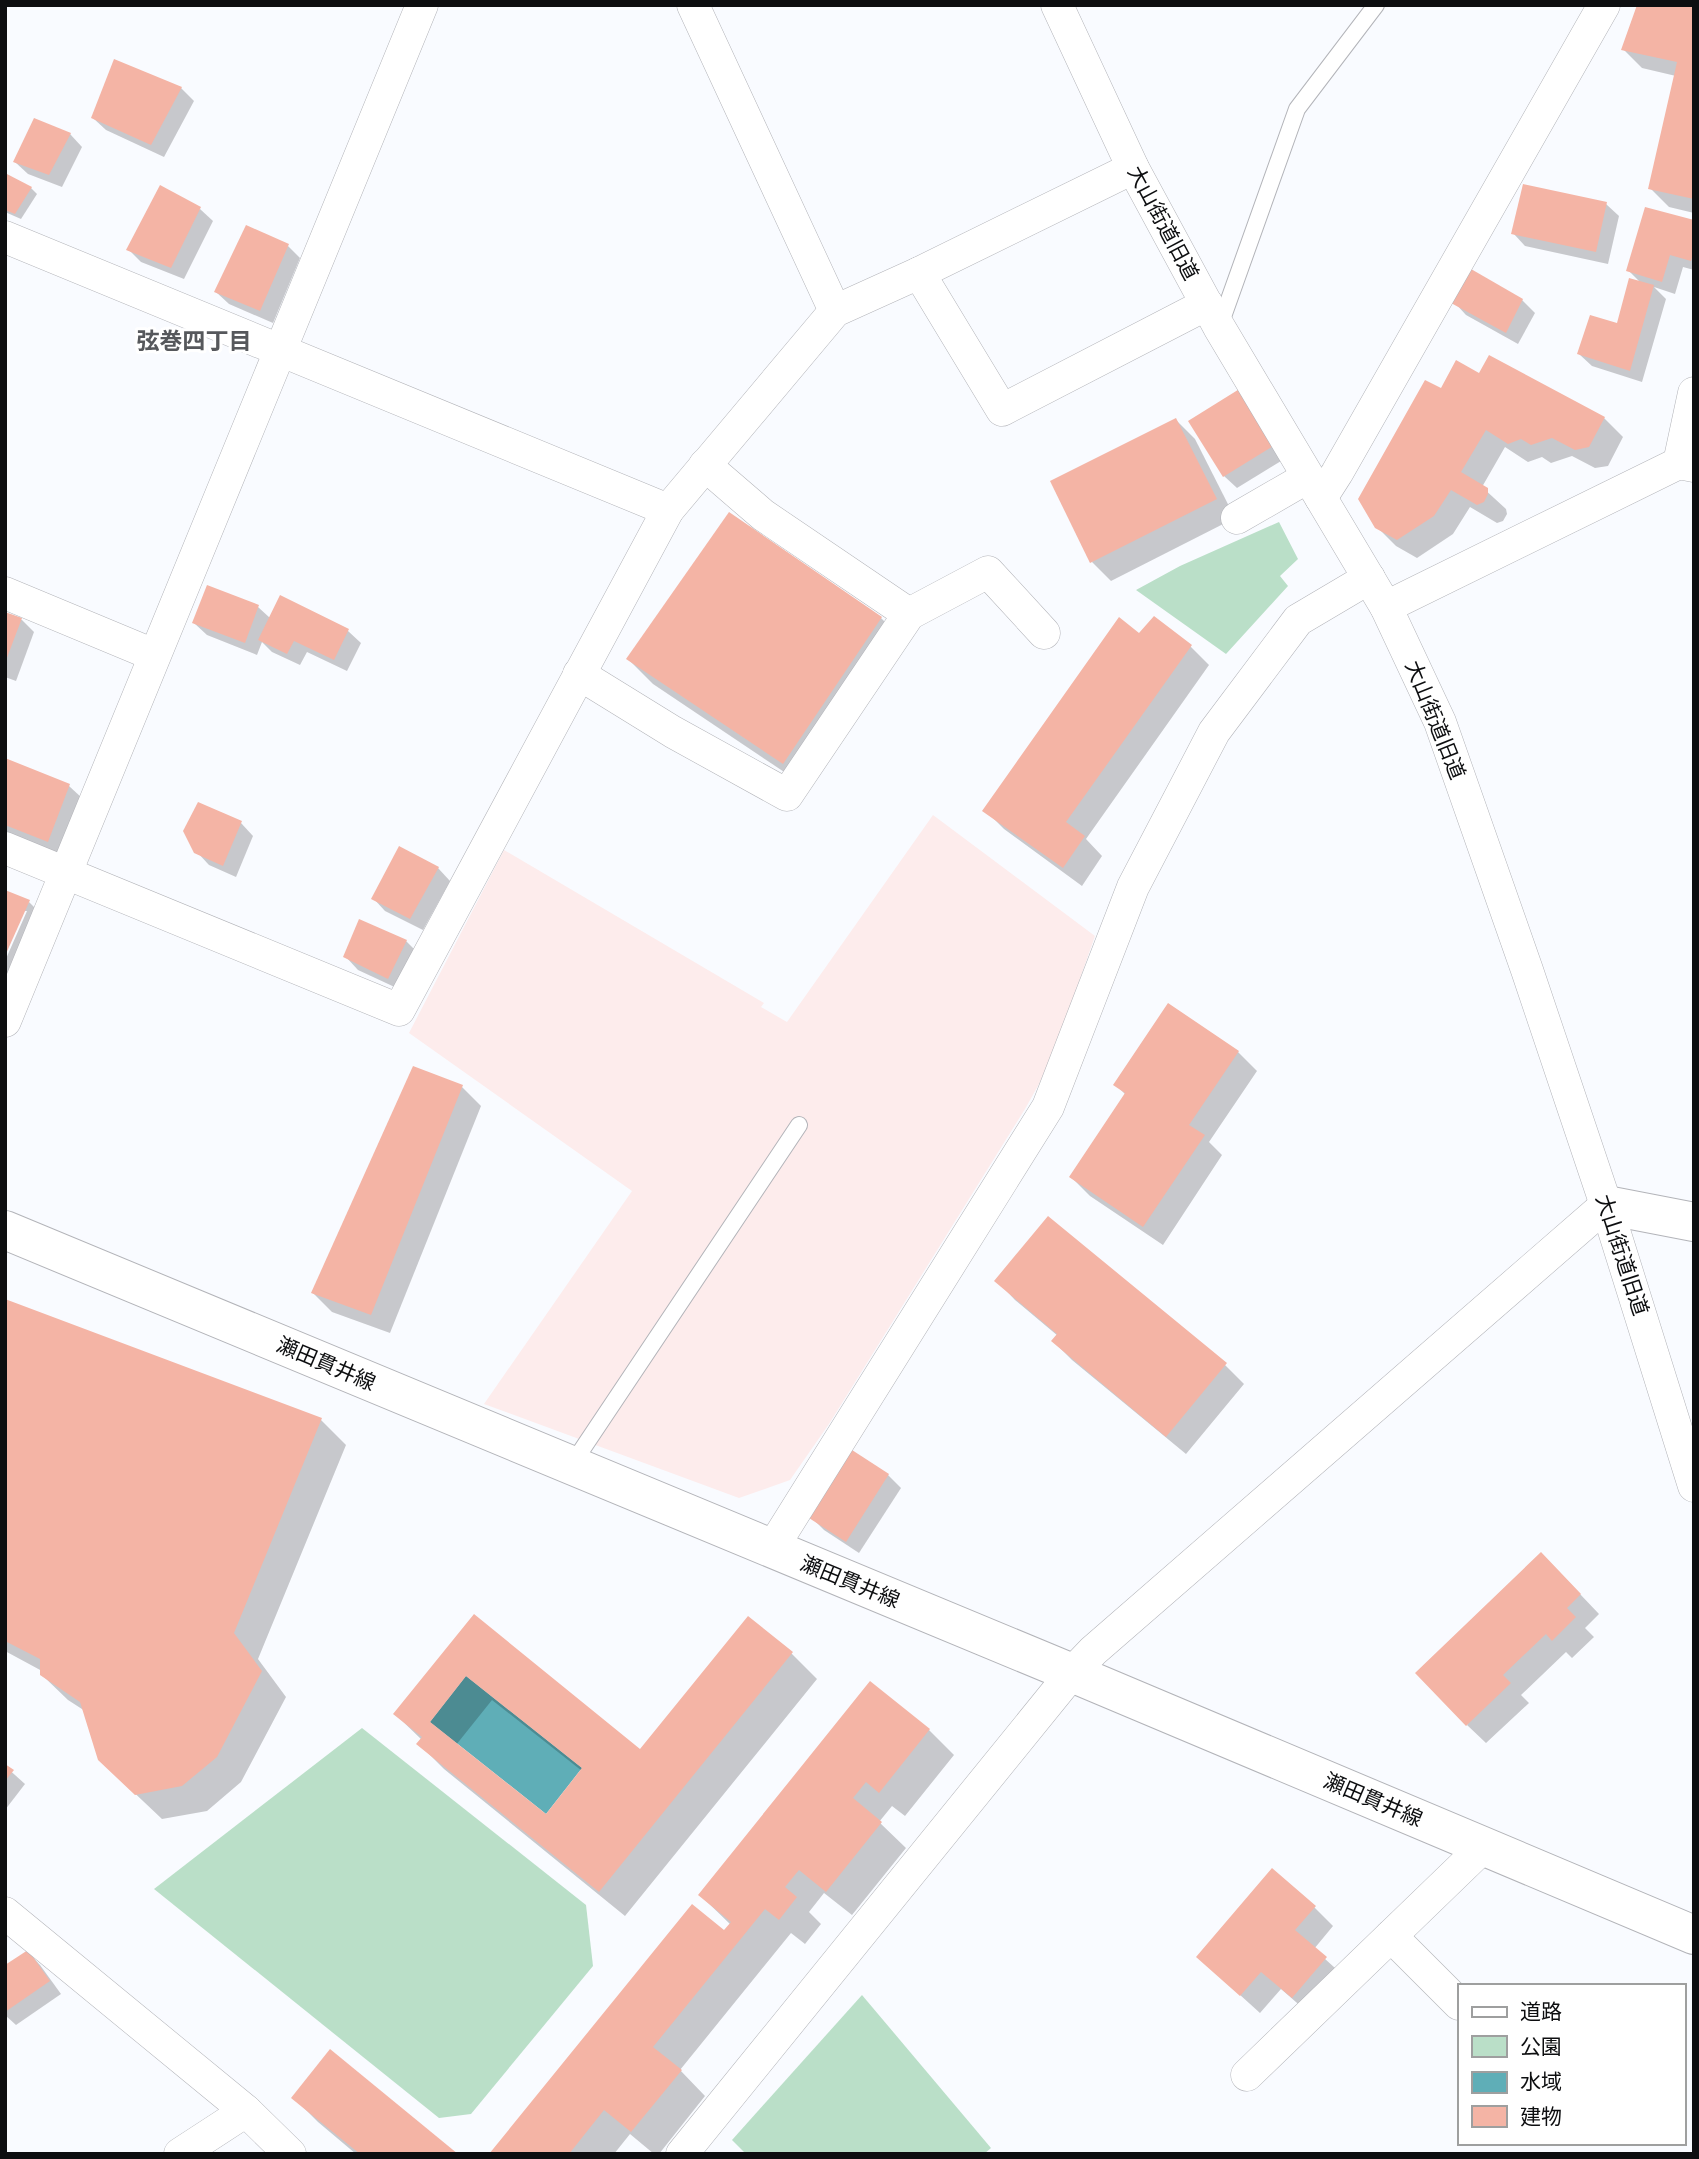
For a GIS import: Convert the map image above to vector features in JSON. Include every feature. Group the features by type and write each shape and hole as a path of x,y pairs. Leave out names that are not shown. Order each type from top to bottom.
{"main road":[{"path":"1606,1205 1694,1222"},
{"name":"瀬田貫井線","path":"5,1230 1072,1673 1694,1935"}],"street":[{"path":"693,5 835,311"},
{"path":"1237,518 1314,487 1351,449 1604,5"},
{"path":"5,1021 421,6"},
{"name":"大山街道旧道","path":"1059,6 1133,168 1213,316 1386,607 1440,722 1606,1205 1694,1486"},
{"path":"5,848 399,1010 668,510 835,311 1133,168"},
{"path":"5,237 668,510"},
{"path":"919,273 1002,410 1213,316"},
{"path":"1386,607 1686,465 1694,393"},
{"path":"705,465 762,514 909,614"},
{"path":"579,674 673,732 787,795 909,614 988,572 1044,634"},
{"path":"771,1549 1048,1107 1133,887 1214,732 1298,620 1369,578"},
{"path":"5,593 154,655"},
{"path":"682,2154 1072,1673 1093,1651 1606,1205"},
{"path":"1247,2075 1483,1847"},
{"path":"5,1913 246,2111 290,2154"},
{"path":"1391,1936 1458,2003"},
{"path":"180,2154 246,2111"}],"lane":[{"path":"1213,316 1297,109 1376,5"},
{"path":"571,1466 799,1125"}],"shaded area":[{"path":"933,815 1095,936 1058,1041 1025,1109 829,1424 790,1480 739,1498 484,1404 632,1191 409,1033 504,850 764,1003 761,1007 787,1022"}],"green space":[{"path":"1279,522 1298,559 1280,576 1288,586 1226,654 1136,590 1180,566"},
{"path":"362,1728 586,1905 593,1966 471,2114 439,2118 154,1889"},
{"path":"862,1995 991,2148 984,2154 746,2154 732,2140"}],"water":[{"path":"466,1676 582,1768 546,1814 430,1722"}],"building":[{"path":"1637,5 1694,5 1694,199 1648,189 1677,62 1621,50"},
{"path":"114,59 182,87 151,145 91,118"},
{"path":"34,118 71,133 49,175 13,162"},
{"path":"5,173 32,187 15,214 5,210"},
{"path":"1523,184 1607,202 1596,252 1511,234"},
{"path":"160,185 201,207 171,268 126,250"},
{"path":"1645,207 1694,220 1694,251 1691,261 1670,255 1662,282 1626,271"},
{"path":"246,225 289,244 260,311 214,292"},
{"path":"1471,269 1523,299 1506,333 1451,303"},
{"path":"1629,278 1654,285 1630,371 1577,354 1590,315 1617,323"},
{"path":"1489,355 1605,417 1589,447 1575,450 1552,438 1531,445 1521,439 1508,444 1486,430 1461,472 1488,488 1484,502 1477,505 1451,490 1434,516 1397,540 1375,528 1358,499 1425,380 1441,388 1456,360 1479,373"},
{"path":"1241,388 1275,445 1223,477 1188,421"},
{"path":"1176,418 1217,499 1090,563 1050,481"},
{"path":"729,512 882,617 783,764 626,659"},
{"path":"207,585 259,605 245,643 192,623"},
{"path":"280,595 349,629 334,660 294,641 287,654 258,640"},
{"path":"5,612 22,618 5,663"},
{"path":"1154,616 1192,645 1066,822 1085,836 1063,868 982,811 1119,617 1139,633"},
{"path":"5,758 70,784 48,842 5,825"},
{"path":"198,802 242,821 223,866 194,853 183,831"},
{"path":"399,846 439,867 410,919 371,899"},
{"path":"5,890 30,900 5,956"},
{"path":"359,919 407,940 388,979 343,957"},
{"path":"1168,1003 1239,1051 1189,1125 1205,1135 1143,1227 1069,1177 1125,1093 1113,1085"},
{"path":"413,1066 463,1085 371,1315 311,1293"},
{"path":"1048,1216 1227,1363 1166,1437 1051,1341 1057,1334 994,1281"},
{"path":"5,1299 322,1418 234,1633 262,1671 217,1757 182,1786 135,1795 98,1760 80,1702 40,1675 40,1659 5,1641"},
{"path":"852,1450 889,1474 846,1542 809,1518"},
{"path":"1541,1552 1581,1594 1567,1608 1576,1617 1552,1641 1546,1634 1503,1675 1511,1683 1466,1726 1415,1673"},
{"path":"474,1614 640,1749 748,1616 793,1652 599,1892 416,1744 422,1737 393,1714","holes":["466,1676 582,1768 546,1814 430,1722"]},
{"path":"870,1681 930,1729 879,1793 866,1782 853,1798 882,1822 826,1892 799,1870 785,1887 797,1897 779,1920 765,1909 653,2047 682,2070 631,2132 604,2110 569,2154 489,2154 692,1904 724,1930 731,1922 698,1895"},
{"path":"5,1764 14,1770 5,1781"},
{"path":"1272,1868 1316,1906 1295,1930 1327,1957 1292,1998 1261,1972 1240,1996 1196,1957"},
{"path":"28,1950 50,1981 5,2012 5,1965"},
{"path":"330,2049 458,2154 360,2154 291,2098"}],"district":[{"name":"弦巻四丁目","path":"194,341"}]}
